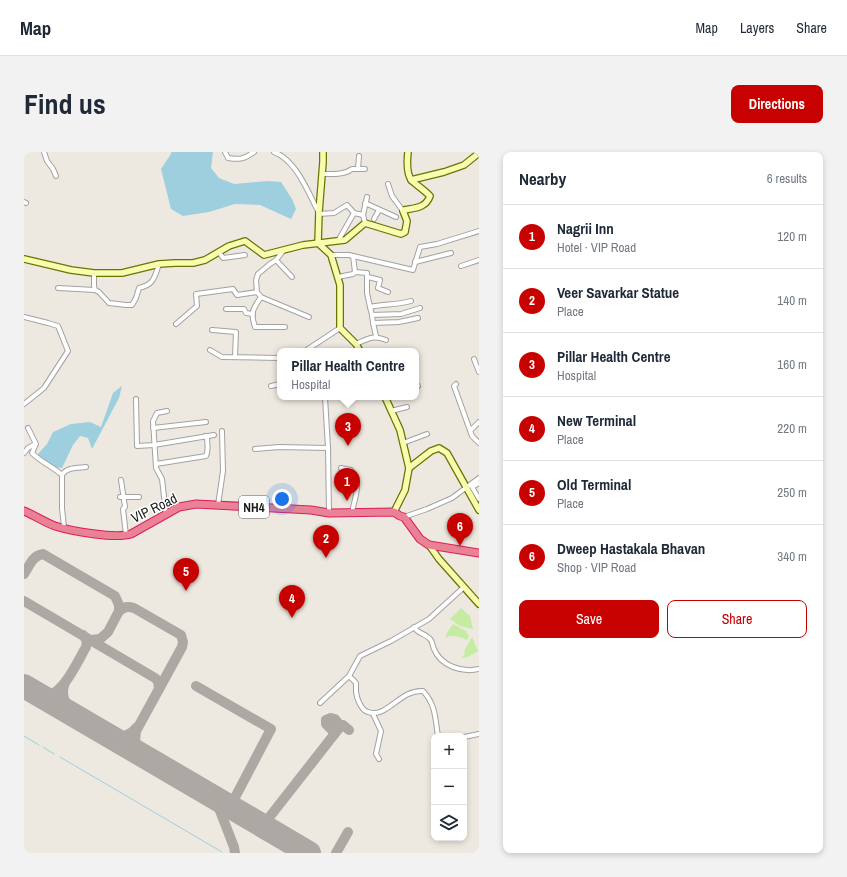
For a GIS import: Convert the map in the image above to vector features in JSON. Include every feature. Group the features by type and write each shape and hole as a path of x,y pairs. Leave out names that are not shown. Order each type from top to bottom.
{"highway":[{"name":"VIP Road","path":"24,511 54,526 112,536 126,535 179,507 196,504 311,510 329,513 394,512 404,517 420,539 429,545"},
{"path":"429,545 479,553"}],"street":[{"path":"44,152 47,162 53,169 56,176"},
{"path":"225,152 228,158 234,159 246,158 254,152"},
{"path":"274,152 280,154 294,167 318,213"},
{"path":"323,152 318,213 318,243 331,255 338,277 340,285 340,328 358,348"},
{"path":"403,211 424,206 429,201 430,196 411,180 407,166 408,152"},
{"path":"411,180 444,172 464,164 479,153"},
{"path":"358,169 359,156"},
{"path":"322,174 339,174 352,169 364,170"},
{"path":"365,223 401,234 404,232 407,221 403,211 392,196 388,184"},
{"path":"365,223 363,215 367,197"},
{"path":"365,203 396,217"},
{"path":"318,213 334,213 347,205 354,213 363,215"},
{"path":"374,219 379,210"},
{"path":"338,241 354,213"},
{"path":"24,259 71,270 94,273 122,273 159,264 193,264 205,260 229,246 244,241 264,255 318,243 345,240 365,223"},
{"path":"331,255 353,256 413,270 420,247 437,244 479,231"},
{"path":"284,250 276,260 258,274 256,280 257,292 262,296 309,317"},
{"path":"219,252 223,258 245,254"},
{"path":"415,262 450,253"},
{"path":"353,256 355,272"},
{"path":"276,260 292,278"},
{"path":"461,266 479,260"},
{"path":"58,288 95,290 99,292 109,303 126,306 132,305 136,298 138,288 150,284 154,279 159,264"},
{"path":"338,277 353,274 355,272 367,273 367,293 376,336"},
{"path":"94,273 95,290"},
{"path":"368,277 380,280 378,288 388,292"},
{"path":"176,324 196,306 196,294 233,289 236,295 257,292"},
{"path":"262,296 253,308 253,320 255,327 285,327"},
{"path":"370,307 384,304 398,305 411,301"},
{"path":"372,315 401,314 420,308"},
{"path":"226,309 244,309 246,313 253,314"},
{"path":"24,317 58,326 68,351 44,388 24,404"},
{"path":"373,323 399,322 418,318"},
{"path":"310,348 340,328"},
{"path":"212,330 236,332 235,358"},
{"path":"356,344 376,336 386,340"},
{"path":"210,350 222,357 277,358"},
{"path":"474,359 479,372"},
{"path":"456,384 454,386 472,436 479,443"},
{"path":"271,386 277,385"},
{"path":"136,400 137,446 154,445 214,434"},
{"path":"325,400 329,513"},
{"path":"388,400 400,430 410,468 405,490 394,512"},
{"path":"391,411 408,407"},
{"path":"166,515 162,479 156,468 153,422 157,413 167,411"},
{"path":"154,428 206,422"},
{"path":"471,430 479,422"},
{"path":"28,428 36,444"},
{"path":"218,505 223,471 222,431"},
{"path":"403,443 427,434"},
{"path":"156,464 206,456 208,453 208,447 207,437 205,436"},
{"path":"24,453 28,448 36,444"},
{"path":"36,444 32,453 62,476"},
{"path":"255,449 328,448"},
{"path":"410,468 431,451 439,448 447,453 467,486 479,510"},
{"path":"64,527 62,508 62,476 64,472 71,469 86,467"},
{"path":"341,468 351,470 356,476 358,483 352,512"},
{"path":"404,517 428,509 452,498 479,478"},
{"path":"121,480 122,497 125,507 123,509 126,535"},
{"path":"479,482 472,487 479,499"},
{"path":"122,497 139,496"},
{"name":"VIP Road","path":"429,545 439,559 479,604"},
{"path":"320,703 350,676 360,656 391,641 429,619 464,588"},
{"path":"414,627 420,633 429,637 438,657 447,666 466,670 479,669"},
{"path":"350,676 356,683 356,694 360,704 366,712 373,714 382,712 408,693 416,690 423,691 430,698 436,715 438,733"},
{"path":"373,714 381,731 376,754 379,759"},
{"path":"467,737 479,734"}],"green space":[{"path":"461,608 470,616 473,629 460,626 450,619"},
{"path":"453,624 466,631 469,636 467,640 454,636 445,638"},
{"path":"472,637 478,651 468,657 461,658 464,655 465,649"}],"water":[{"path":"171,152 213,152 211,168 219,178 234,184 268,181 281,182 292,199 296,209 291,219 260,205 235,204 209,212 183,216 171,209 161,169"},
{"path":"122,386 119,398 92,449 88,438 80,436 73,445 62,468 48,467 37,455 47,444 53,432 71,424 90,422 101,427 113,393"}],"waterway":[{"path":"24,736 39,745"},
{"path":"43,747 54,754"},
{"path":"60,757 222,852"}],"taxiway":[{"path":"24,574 34,559 43,554 115,596 119,605 119,611 108,632 100,639 90,640"},
{"path":"24,601 155,678 158,681 159,689"},
{"path":"119,611 126,607 134,608 181,635 183,642 182,647 136,731 135,742 138,753"},
{"path":"42,697 49,696 56,692 68,678 86,647 87,641 83,635"},
{"path":"65,683 63,695 72,714"},
{"path":"196,686 271,729 230,807"},
{"path":"334,735 333,731 326,724 326,720 331,718 335,719 338,723 338,729"},
{"path":"260,825 264,824 340,727 343,725 349,730"},
{"path":"113,738 126,735 137,727"},
{"path":"215,798 235,853"},
{"path":"336,853 348,832"}],"runway":[{"path":"24,686 309,853"}],"place":[{"name":"Pillar Health Centre","path":"348,446"},
{"name":"Nagrii Inn","path":"347,501"},
{"name":"Dweep Hastakala Bhavan","path":"460,546"},
{"name":"Veer Savarkar Statue","path":"326,558"},
{"name":"Old Terminal","path":"186,591"},
{"name":"New Terminal","path":"292,618"}]}
